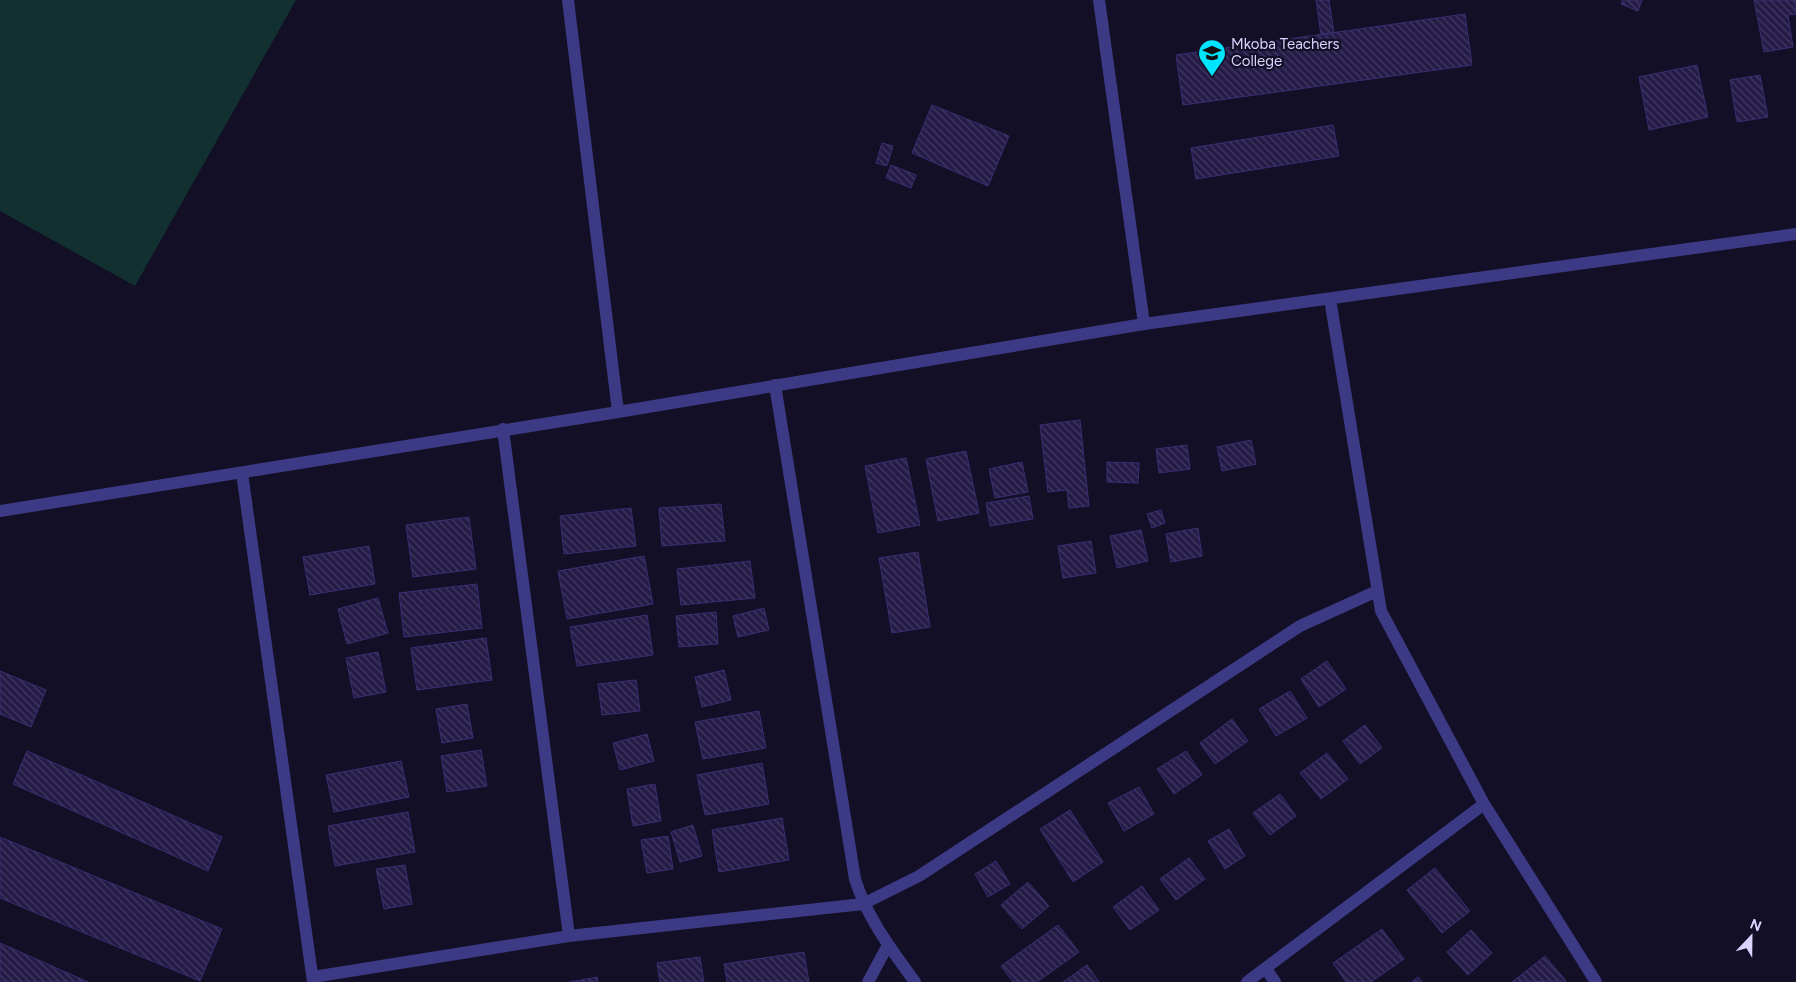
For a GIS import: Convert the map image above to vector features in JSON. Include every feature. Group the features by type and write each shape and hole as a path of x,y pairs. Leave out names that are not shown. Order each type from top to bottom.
{"street":[{"path":"568,0 618,412"},
{"path":"1099,0 1144,324"},
{"path":"0,511 618,412 1144,324 1796,234"},
{"path":"1330,299 1377,591 1386,623 1484,804 1596,982"},
{"path":"775,385 856,879 863,904 888,945 915,982"},
{"path":"503,429 569,936"},
{"path":"242,473 313,980 569,936 863,904 919,876 1300,626 1377,591"},
{"path":"1247,982 1484,804"},
{"path":"868,982 888,945"},
{"path":"1266,969 1275,982"}],"green space":[{"path":"0,0 296,0 135,286 0,211"}],"building":[{"path":"1316,0 1329,0 1334,33 1321,35"},
{"path":"1623,0 1642,0 1638,11 1621,4"},
{"path":"1754,0 1796,0 1796,14 1788,15 1793,47 1764,52"},
{"path":"1465,14 1472,65 1183,105 1176,55"},
{"path":"1697,65 1708,117 1649,130 1639,77"},
{"path":"1760,75 1768,117 1737,122 1730,80"},
{"path":"932,105 1009,136 988,186 912,153"},
{"path":"1333,125 1339,156 1196,179 1191,148"},
{"path":"882,143 893,146 887,166 876,163"},
{"path":"891,165 916,175 911,188 886,178"},
{"path":"1080,420 1089,506 1069,508 1067,490 1048,492 1040,425"},
{"path":"1251,440 1256,464 1222,471 1217,447"},
{"path":"1187,445 1190,469 1159,473 1156,449"},
{"path":"966,451 979,513 938,521 926,459"},
{"path":"906,458 920,525 878,533 865,466"},
{"path":"1022,462 1028,492 995,498 989,469"},
{"path":"1107,462 1139,463 1138,483 1107,482"},
{"path":"1029,496 1033,519 990,526 986,503"},
{"path":"721,504 725,541 662,546 659,508"},
{"path":"631,508 636,546 564,554 560,516"},
{"path":"1161,510 1165,523 1152,528 1147,514"},
{"path":"469,517 476,569 413,577 406,525"},
{"path":"1198,528 1202,556 1171,562 1166,534"},
{"path":"1141,530 1148,561 1117,568 1110,536"},
{"path":"1091,541 1096,573 1063,578 1058,546"},
{"path":"369,546 375,584 310,595 303,557"},
{"path":"918,552 930,627 892,633 879,558"},
{"path":"644,556 653,604 567,619 558,571"},
{"path":"750,561 755,598 681,605 677,569"},
{"path":"477,584 482,628 404,637 399,593"},
{"path":"378,598 388,633 347,644 338,609"},
{"path":"764,608 769,630 738,637 733,616"},
{"path":"716,612 718,644 679,647 676,616"},
{"path":"647,615 653,655 577,666 570,627"},
{"path":"486,638 492,680 417,690 411,648"},
{"path":"378,652 386,692 354,698 346,658"},
{"path":"1327,661 1346,689 1319,707 1301,679"},
{"path":"724,670 731,700 702,707 695,677"},
{"path":"0,671 46,690 31,727 0,714"},
{"path":"636,680 640,711 602,715 598,684"},
{"path":"1290,691 1307,718 1276,736 1259,709"},
{"path":"467,704 473,738 442,743 436,709"},
{"path":"759,711 766,748 703,759 695,722"},
{"path":"1232,719 1248,741 1215,764 1200,743"},
{"path":"1365,725 1382,748 1360,764 1343,741"},
{"path":"647,734 654,761 620,770 613,743"},
{"path":"481,750 487,786 447,792 441,756"},
{"path":"27,751 222,837 208,871 13,784"},
{"path":"1186,751 1202,775 1174,794 1157,769"},
{"path":"1327,753 1348,779 1321,799 1300,773"},
{"path":"401,761 409,797 334,812 326,775"},
{"path":"762,763 769,804 705,815 697,775"},
{"path":"655,784 661,821 633,826 627,789"},
{"path":"1139,787 1154,814 1124,831 1108,803"},
{"path":"1280,794 1296,816 1270,835 1253,813"},
{"path":"1070,810 1103,862 1073,882 1040,829"},
{"path":"408,812 415,852 335,866 328,826"},
{"path":"782,818 789,860 719,872 712,830"},
{"path":"693,825 702,856 680,862 671,832"},
{"path":"1229,829 1245,856 1225,869 1208,841"},
{"path":"668,836 673,869 647,873 641,840"},
{"path":"0,837 222,929 200,981 0,898"},
{"path":"1189,858 1205,879 1176,900 1160,879"},
{"path":"996,861 1010,884 988,897 975,874"},
{"path":"405,865 412,904 384,909 376,869"},
{"path":"1435,868 1470,911 1442,933 1407,890"},
{"path":"1028,882 1049,906 1022,929 1001,905"},
{"path":"1142,886 1159,910 1130,930 1113,907"},
{"path":"1058,925 1079,952 1037,982 1013,982 1001,966"},
{"path":"1382,929 1404,959 1371,982 1346,982 1333,963"},
{"path":"1471,930 1492,953 1468,975 1447,952"},
{"path":"0,943 88,982 0,982"},
{"path":"804,952 809,982 727,982 724,964"},
{"path":"1545,956 1566,981 1512,982"},
{"path":"700,957 704,982 660,982 657,963"},
{"path":"1087,965 1099,982 1063,982"},
{"path":"597,977 598,982 570,982"},
{"path":"1418,977 1422,982 1412,982"}],"place":[{"name":"Mkoba Teachers College","path":"1212,77"}]}
